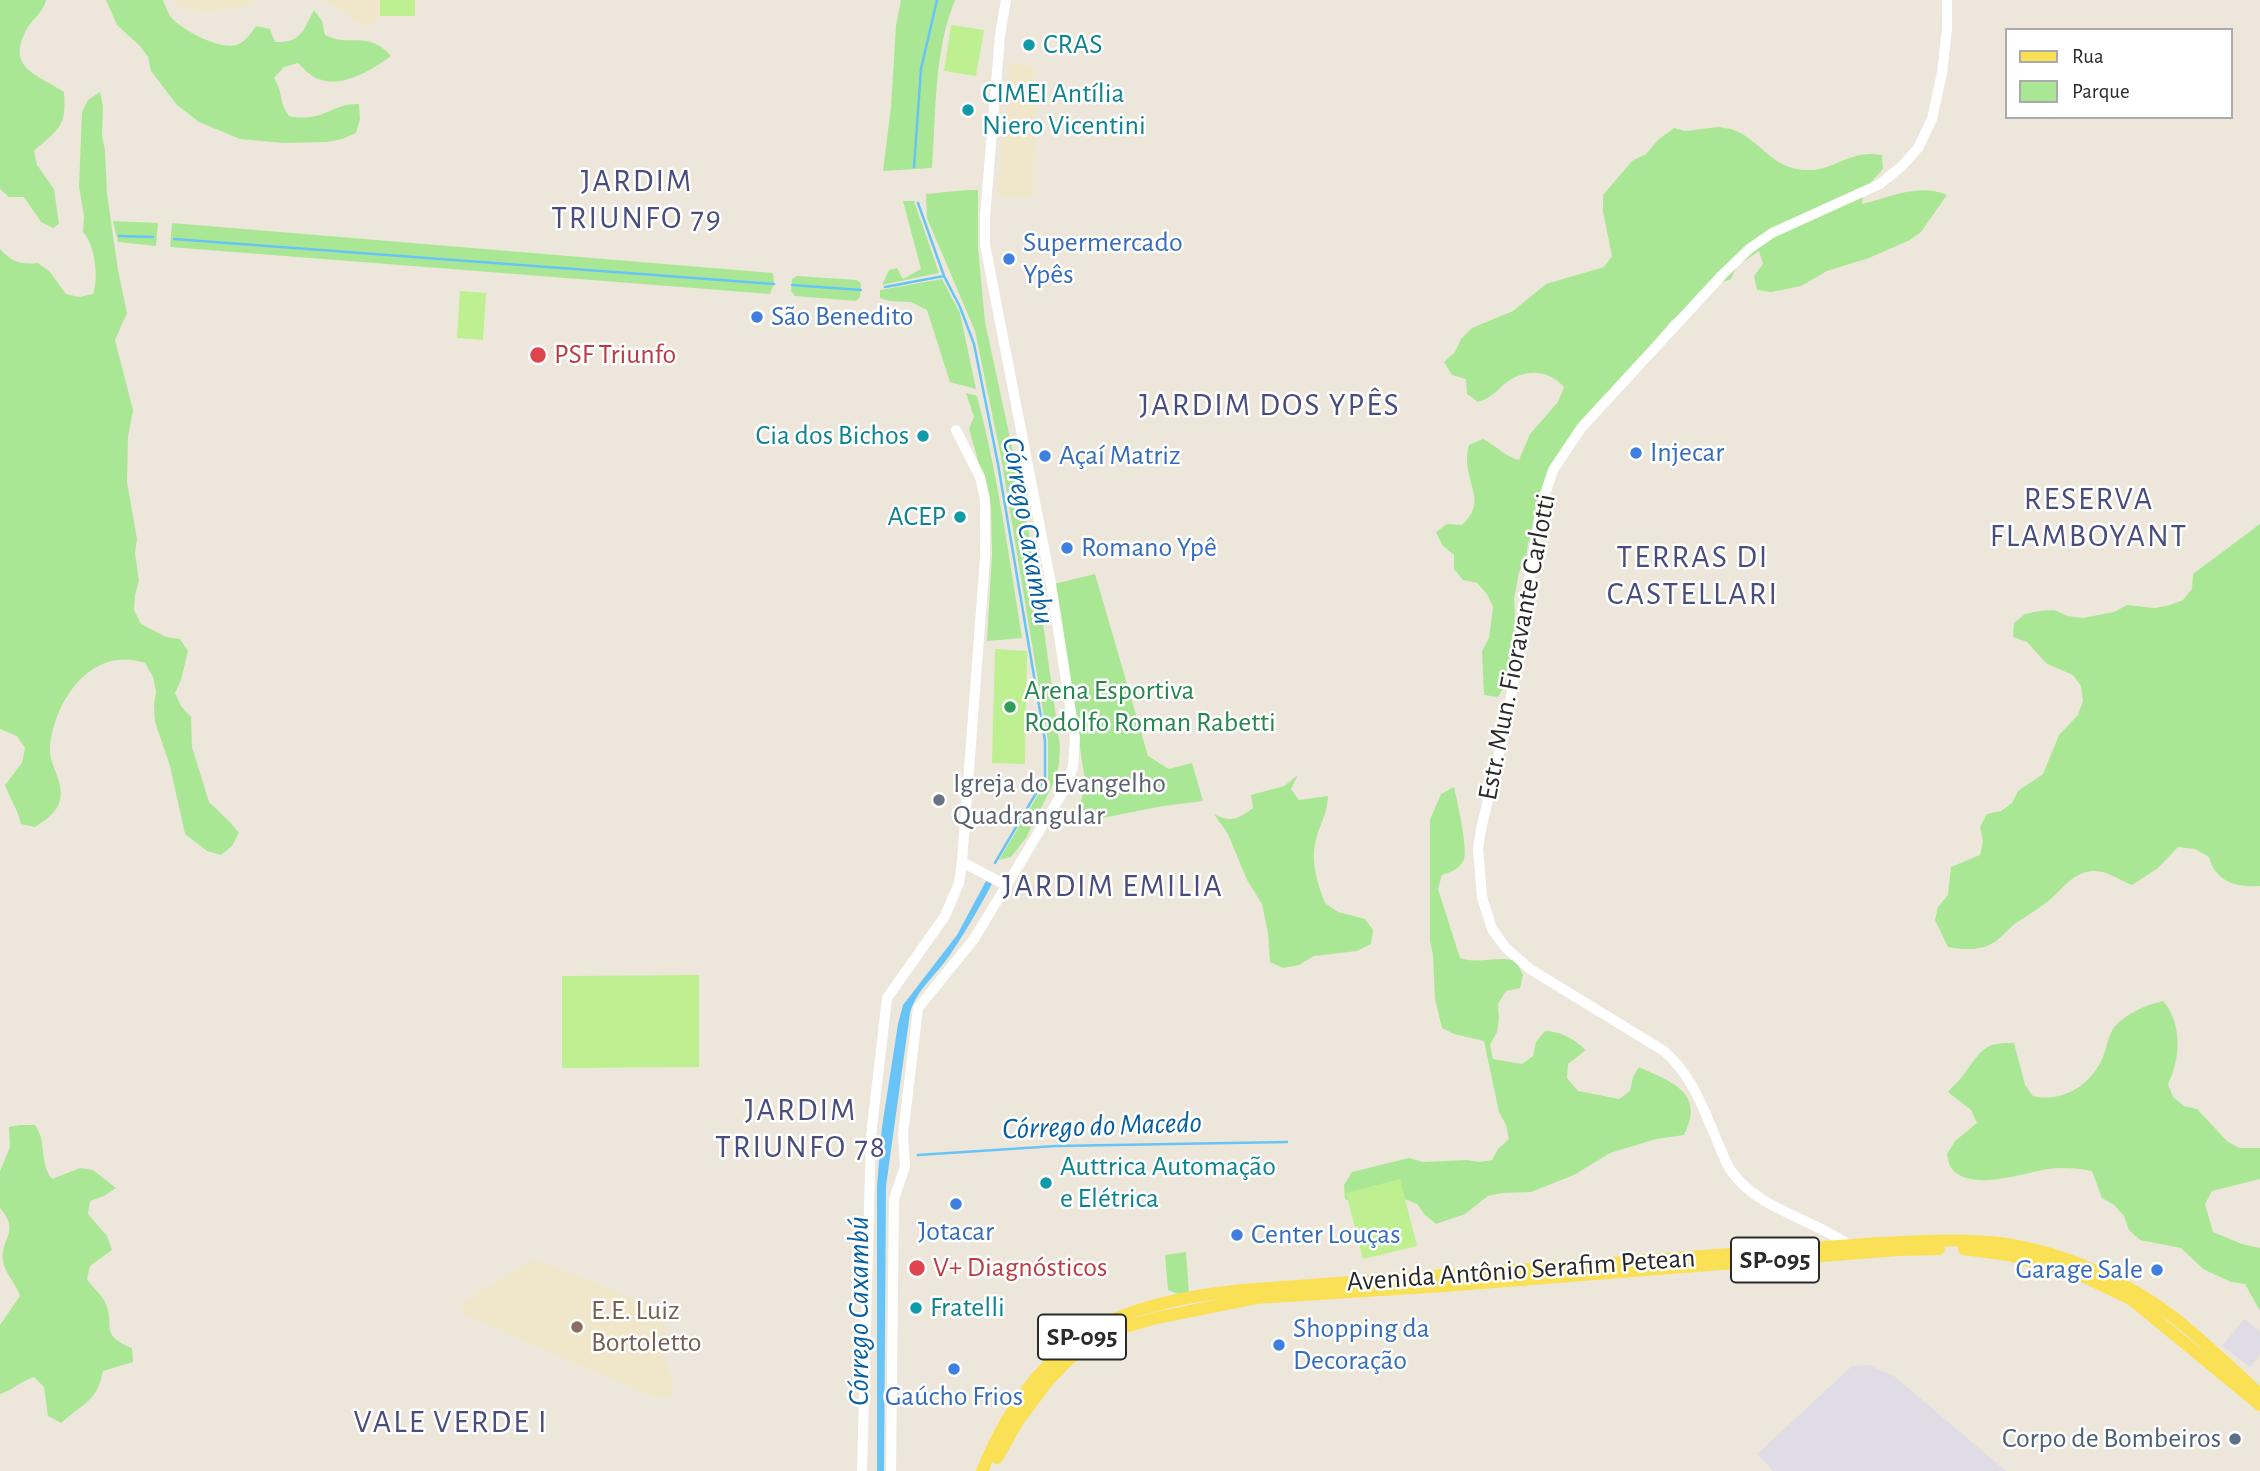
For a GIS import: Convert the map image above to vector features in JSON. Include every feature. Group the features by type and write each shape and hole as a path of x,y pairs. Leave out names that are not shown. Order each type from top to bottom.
{"main road":[{"name":"Avenida Antônio Serafim Petean","path":"991,1471 1002,1446 1018,1421 1048,1381 1068,1360 1093,1341 1122,1328 1156,1318 1256,1298 1444,1286 1854,1249 1915,1241 2007,1244 2055,1256 2105,1275 2173,1317 2260,1394"},
{"name":"Avenida Antônio Serafim Petean","path":"982,1471 1010,1416 1059,1354 1088,1332 1113,1320 1163,1304 1244,1290 1823,1247 1961,1249 2008,1255 2076,1273 2131,1299 2260,1405"}],"street":[{"path":"891,1471 894,1199 905,1166 903,1134 918,1007 974,939 1063,792 1073,767 1075,738 1048,576 985,245 1000,35 1006,0"},
{"name":"Estr. Mun. Fioravante Carlotti","path":"1854,1249 1818,1227 1763,1200 1732,1172 1695,1089 1676,1061 1530,969 1506,948 1492,929 1482,897 1478,849 1508,716 1541,506 1553,470 1581,428 1749,249 1800,218 1880,184 1918,148 1932,119 1942,73 1947,0"},
{"path":"862,1471 871,1136 887,998 945,916 959,883 962,862 985,558 985,499 980,477 957,430"},
{"path":"962,862 1006,885"},
{"path":"1818,1227 1825,1239 1823,1247"}],"shaded area":[{"path":"174,0 257,0 245,7 204,12 178,7"},
{"path":"319,0 415,0 415,16 380,16 366,27 331,4"},
{"path":"1010,62 1034,68 1037,98 1033,197 997,198"},
{"name":"E.E. Luiz Bortoletto","path":"534,1258 665,1311 664,1353 674,1390 672,1396 664,1398 648,1395 464,1315 461,1307 465,1301"},
{"path":"2244,1319 2260,1331 2260,1355 2250,1367 2222,1346"},
{"path":"1869,1365 1894,1376 2006,1471 1773,1471 1757,1454 1852,1366"}],"green space":[{"path":"0,0 46,0 28,27 20,52 27,68 64,92 64,113 59,127 34,151 37,165 54,189 59,224 53,228 41,222 24,197 9,197 0,189"},
{"path":"106,0 163,0 170,16 182,27 200,37 229,46 242,42 256,26 270,29 275,42 296,38 314,10 322,21 325,35 334,39 374,43 391,56 367,71 340,81 318,79 298,63 284,67 274,78 289,116 311,117 341,106 359,104 360,119 356,133 328,142 284,143 240,139 199,122 177,105 151,71 148,57 140,46 117,25"},
{"path":"380,0 415,0 415,16 380,16"},
{"path":"901,0 955,0 943,40 940,61 932,168 883,171 891,107 896,26"},
{"path":"951,25 984,30 976,76 944,71"},
{"path":"100,92 107,194 127,313 115,340 133,410 128,437 127,482 137,539 135,553 139,581 134,610 141,624 166,637 180,639 188,651 175,693 181,706 191,717 192,747 209,802 239,833 232,846 221,855 207,851 185,834 170,766 155,722 156,691 153,677 145,663 126,660 108,662 93,669 68,695 59,712 50,748 61,791 58,806 48,818 35,827 21,824 5,785 22,763 25,748 17,736 0,729 0,249 17,262 38,263 50,272 66,294 79,297 93,294 95,262 83,232 84,216 79,187 82,112 88,100"},
{"path":"1718,127 1732,129 1744,135 1777,161 1797,169 1819,169 1861,155 1882,155 1883,169 1864,190 1862,204 1915,191 1926,190 1947,195 1921,232 1910,240 1869,258 1827,271 1801,286 1771,292 1757,290 1754,276 1763,264 1759,251 1737,266 1731,279 1717,284 1671,321 1560,459 1528,544 1526,559 1519,572 1514,599 1513,644 1505,685 1498,697 1484,695 1482,651 1489,638 1493,607 1487,594 1477,583 1463,580 1454,569 1454,555 1443,546 1436,532 1447,524 1462,525 1474,506 1467,457 1469,445 1483,439 1519,460 1530,434 1558,402 1564,387 1546,375 1524,374 1510,380 1492,395 1478,402 1467,394 1466,379 1452,375 1444,362 1455,352 1461,339 1472,328 1513,311 1546,284 1604,267 1612,256 1603,212 1603,195 1632,161 1646,154 1674,128 1685,131"},
{"path":"978,190 978,248 985,322 1036,572 1060,746 1055,780 1026,838 1011,857 999,860 1048,778 1048,741 1001,457 975,331 927,218 926,194"},
{"path":"903,201 914,201 939,273 882,285 889,270 897,268 903,279 921,269"},
{"path":"113,221 158,223 156,246 118,242"},
{"path":"172,223 773,273 774,284 770,294 170,247"},
{"path":"797,276 857,280 861,283 860,297 856,301 795,296 791,291 792,279"},
{"path":"942,279 960,313 976,389 950,382 927,310 911,302 880,298 880,290"},
{"path":"460,291 486,293 483,340 457,338"},
{"path":"966,393 977,396 991,456 1022,638 987,641 992,554 991,506 969,429 974,417"},
{"path":"2260,524 2260,886 2243,886 2228,881 2216,872 2209,857 2195,849 2178,847 2158,868 2132,885 2103,872 2086,872 2072,879 2047,902 1991,944 1973,949 1948,947 1935,920 1938,907 1948,895 1951,867 1980,855 1983,841 1980,827 1987,814 2001,811 2012,803 2018,791 2043,774 2059,735 2078,715 2083,701 2081,686 2073,675 2047,664 2027,642 2013,637 2014,623 2025,614 2039,611 2054,610 2083,618 2114,612 2127,605 2155,608 2183,600 2192,589 2193,574"},
{"path":"1095,574 1148,756 1169,769 1192,763 1203,801 1077,823 1085,780 1054,584"},
{"name":"Arena Esportiva Rodolfo Roman Rabetti","path":"995,649 1027,651 1025,764 992,763"},
{"path":"1298,775 1291,789 1299,800 1328,796 1314,852 1316,874 1325,903 1338,912 1365,919 1373,930 1371,944 1357,951 1314,956 1299,965 1283,968 1270,962 1262,904 1247,880 1228,834 1214,814 1230,819 1239,817 1253,808 1251,795 1284,786"},
{"path":"1454,787 1465,854 1458,868 1442,875 1438,889 1460,958 1475,961 1516,961 1523,975 1520,988 1506,991 1498,1004 1497,1032 1490,1045 1493,1059 1522,1064 1533,1056 1536,1042 1545,1031 1562,1034 1586,1050 1568,1064 1567,1078 1578,1091 1619,1099 1630,1091 1633,1077 1639,1067 1682,1091 1691,1108 1684,1135 1656,1139 1610,1153 1574,1175 1531,1192 1488,1196 1465,1214 1436,1224 1417,1204 1402,1198 1359,1205 1345,1199 1344,1185 1352,1172 1409,1158 1423,1162 1492,1160 1498,1149 1509,1139 1499,1112 1484,1041 1454,1034 1442,1028 1435,999 1430,941 1430,820 1441,794"},
{"path":"699,975 699,1067 562,1068 562,976"},
{"path":"2163,1001 2174,1019 2178,1041 2168,1084 2173,1097 2184,1106 2197,1109 2227,1141 2239,1148 2260,1148 2260,1179 2212,1191 2205,1204 2213,1232 2260,1248 2260,1311 2245,1284 2231,1282 2203,1269 2181,1248 2140,1240 2129,1230 2124,1216 2114,1205 2102,1198 2092,1171 2054,1168 1984,1180 1961,1176 1949,1164 1947,1154 1955,1141 1977,1123 1971,1110 1948,1092 1986,1048 2014,1043 2025,1085 2033,1096 2055,1097 2075,1090 2091,1076 2103,1057 2115,1026 2125,1017"},
{"path":"35,1125 41,1138 45,1165 52,1179 80,1168 93,1170 116,1188 90,1201 88,1214 107,1236 112,1250 90,1266 87,1279 105,1302 111,1334 132,1348 133,1362 103,1371 93,1396 61,1423 48,1416 44,1387 34,1377 0,1394 0,1325 20,1296 3,1261 9,1223 0,1208 0,1171 10,1147 9,1127"},
{"path":"1400,1179 1417,1246 1363,1259 1346,1193"},
{"path":"1186,1252 1189,1293 1178,1294 1168,1290 1165,1255"}],"water":[{"path":"986,881 992,884 976,913 947,959 921,991 910,1013 886,1186 884,1471 877,1471 877,1186 882,1127 898,1024 903,1005 957,935"}],"waterway":[{"name":"Córrego Caxambu","path":"914,167 921,69 937,0"},
{"name":"Córrego Caxambu","path":"918,203 944,276 960,307 974,344 998,464 1045,741 1045,778 995,863"},
{"path":"119,236 153,237"},
{"path":"174,239 774,284"},
{"path":"885,287 944,276"},
{"path":"792,285 861,290"},
{"name":"Córrego do Macedo","path":"918,1155 1056,1146 1287,1142"}],"place":[{"name":"CRAS","path":"1029,45"},
{"name":"CIMEI Antília Niero Vicentini","path":"968,110"},
{"name":"Supermercado Ypês","path":"1009,259"},
{"name":"São Benedito","path":"757,317"},
{"name":"PSF Triunfo","path":"538,355"},
{"name":"Cia dos Bichos","path":"923,436"},
{"name":"Injecar","path":"1636,453"},
{"name":"Açaí Matriz","path":"1045,456"},
{"name":"ACEP","path":"960,517"},
{"name":"Romano Ypê","path":"1067,548"},
{"name":"Arena Esportiva Rodolfo Roman Rabetti","path":"1010,707"},
{"name":"Igreja do Evangelho Quadrangular","path":"939,800"},
{"name":"Auttrica Automação e Elétrica","path":"1046,1183"},
{"name":"Jotacar","path":"956,1204"},
{"name":"Center Louças","path":"1237,1235"},
{"name":"V+ Diagnósticos","path":"917,1268"},
{"name":"Garage Sale","path":"2157,1270"},
{"name":"Fratelli","path":"916,1308"},
{"name":"E.E. Luiz Bortoletto","path":"577,1327"},
{"name":"Shopping da Decoração","path":"1279,1345"},
{"name":"Gaúcho Frios","path":"954,1369"},
{"name":"Corpo de Bombeiros","path":"2235,1439"}],"district":[{"name":"JARDIM TRIUNFO 79","path":"637,200"},
{"name":"JARDIM DOS YPÊS","path":"1270,405"},
{"name":"RESERVA FLAMBOYANT","path":"2089,518"},
{"name":"TERRAS DI CASTELLARI","path":"1693,576"},
{"name":"JARDIM EMILIA","path":"1113,886"},
{"name":"JARDIM TRIUNFO 78","path":"801,1128"},
{"name":"VALE VERDE I","path":"451,1422"}],"water label":[{"name":"Córrego Caxambú","path":"859,1311"}]}
